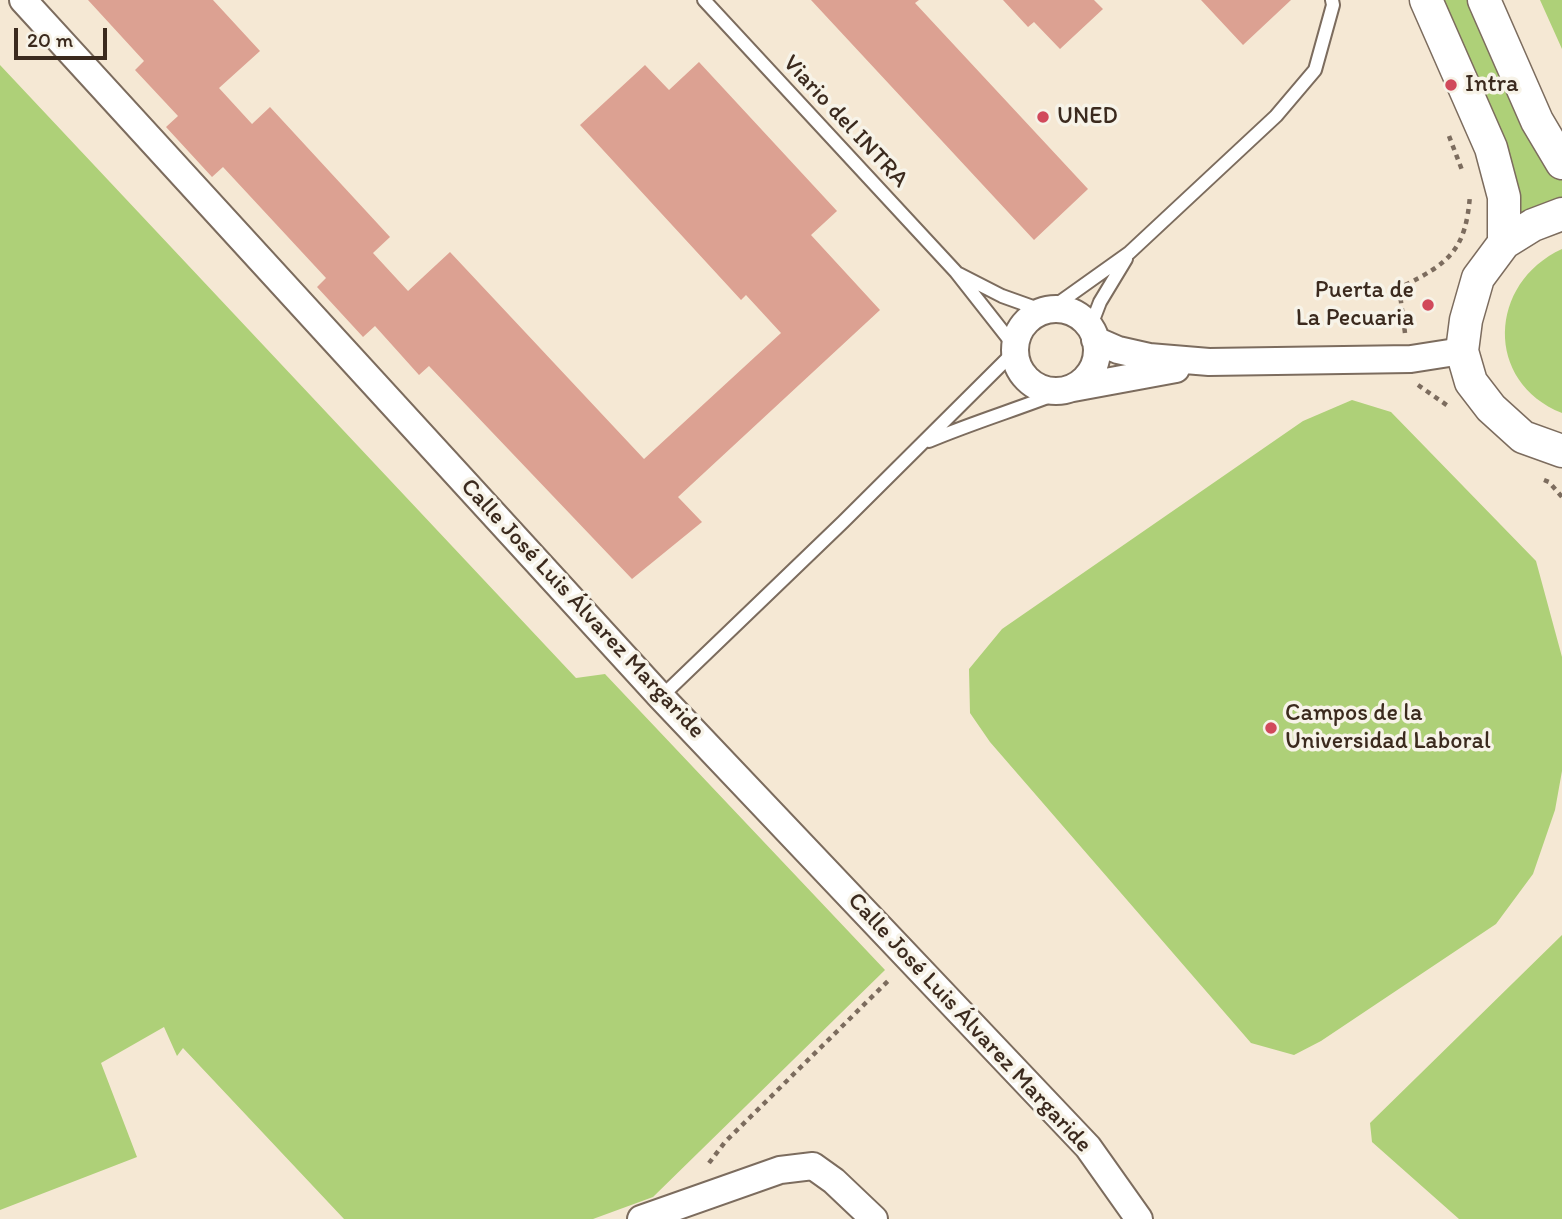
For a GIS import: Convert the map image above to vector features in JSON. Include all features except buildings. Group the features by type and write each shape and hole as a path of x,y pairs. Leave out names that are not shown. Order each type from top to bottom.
{"street":[{"name":"Calle José Luis Álvarez Margaride","path":"23,0 661,697 1088,1147 1139,1219"},
{"path":"1426,0 1491,148 1504,197 1504,243"},
{"path":"1484,0 1537,121 1562,163"},
{"path":"1562,214 1533,225 1504,243 1478,278 1466,320 1462,351 1471,382 1491,408 1522,437 1562,451"},
{"path":"1069,389 1089,374 1097,351 1092,334 1082,319 1072,313 1046,311 1033,316 1018,335 1015,349 1022,374 1042,389 1069,389 1209,362"},
{"path":"1092,334 1118,349 1149,357 1209,362 1411,359 1462,351"},
{"path":"641,1219 780,1170 813,1166 834,1181 874,1219"}],"lane":[{"name":"Viario del INTRA","path":"704,0 956,272 1015,349"},
{"path":"956,272 1002,296 1046,311 1129,253 1276,116 1315,70 1333,5 1332,0"},
{"path":"1092,334 1104,295 1129,253"},
{"path":"661,697 922,444 1015,349"},
{"path":"922,444 974,422 1027,406 1069,389"}],"path":[{"path":"709,1163 725,1142 910,959"}],"green space":[{"path":"1426,0 1484,0 1562,163 1562,214 1504,243 1504,197"},
{"path":"1540,0 1562,0 1562,49"},
{"path":"0,65 576,678 605,674 885,970 653,1197 593,1219 344,1219 183,1048 177,1056 164,1027 101,1063 137,1157 0,1210"},
{"path":"1562,249 1562,413 1537,398 1519,379 1508,356 1505,332 1509,308 1520,285 1538,265"},
{"name":"Campos de la Universidad Laboral","path":"1352,400 1391,412 1536,561 1562,657 1562,771 1555,810 1533,874 1496,924 1321,1041 1294,1055 1251,1043 990,742 970,713 969,669 1002,629 1303,421"},
{"path":"1562,935 1562,1219 1459,1219 1372,1142 1370,1123"}],"place":[{"name":"Intra","path":"1451,85"},
{"name":"UNED","path":"1043,117"},
{"name":"Puerta de La Pecuaria","path":"1428,305"},
{"name":"Campos de la Universidad Laboral","path":"1271,728"}]}
